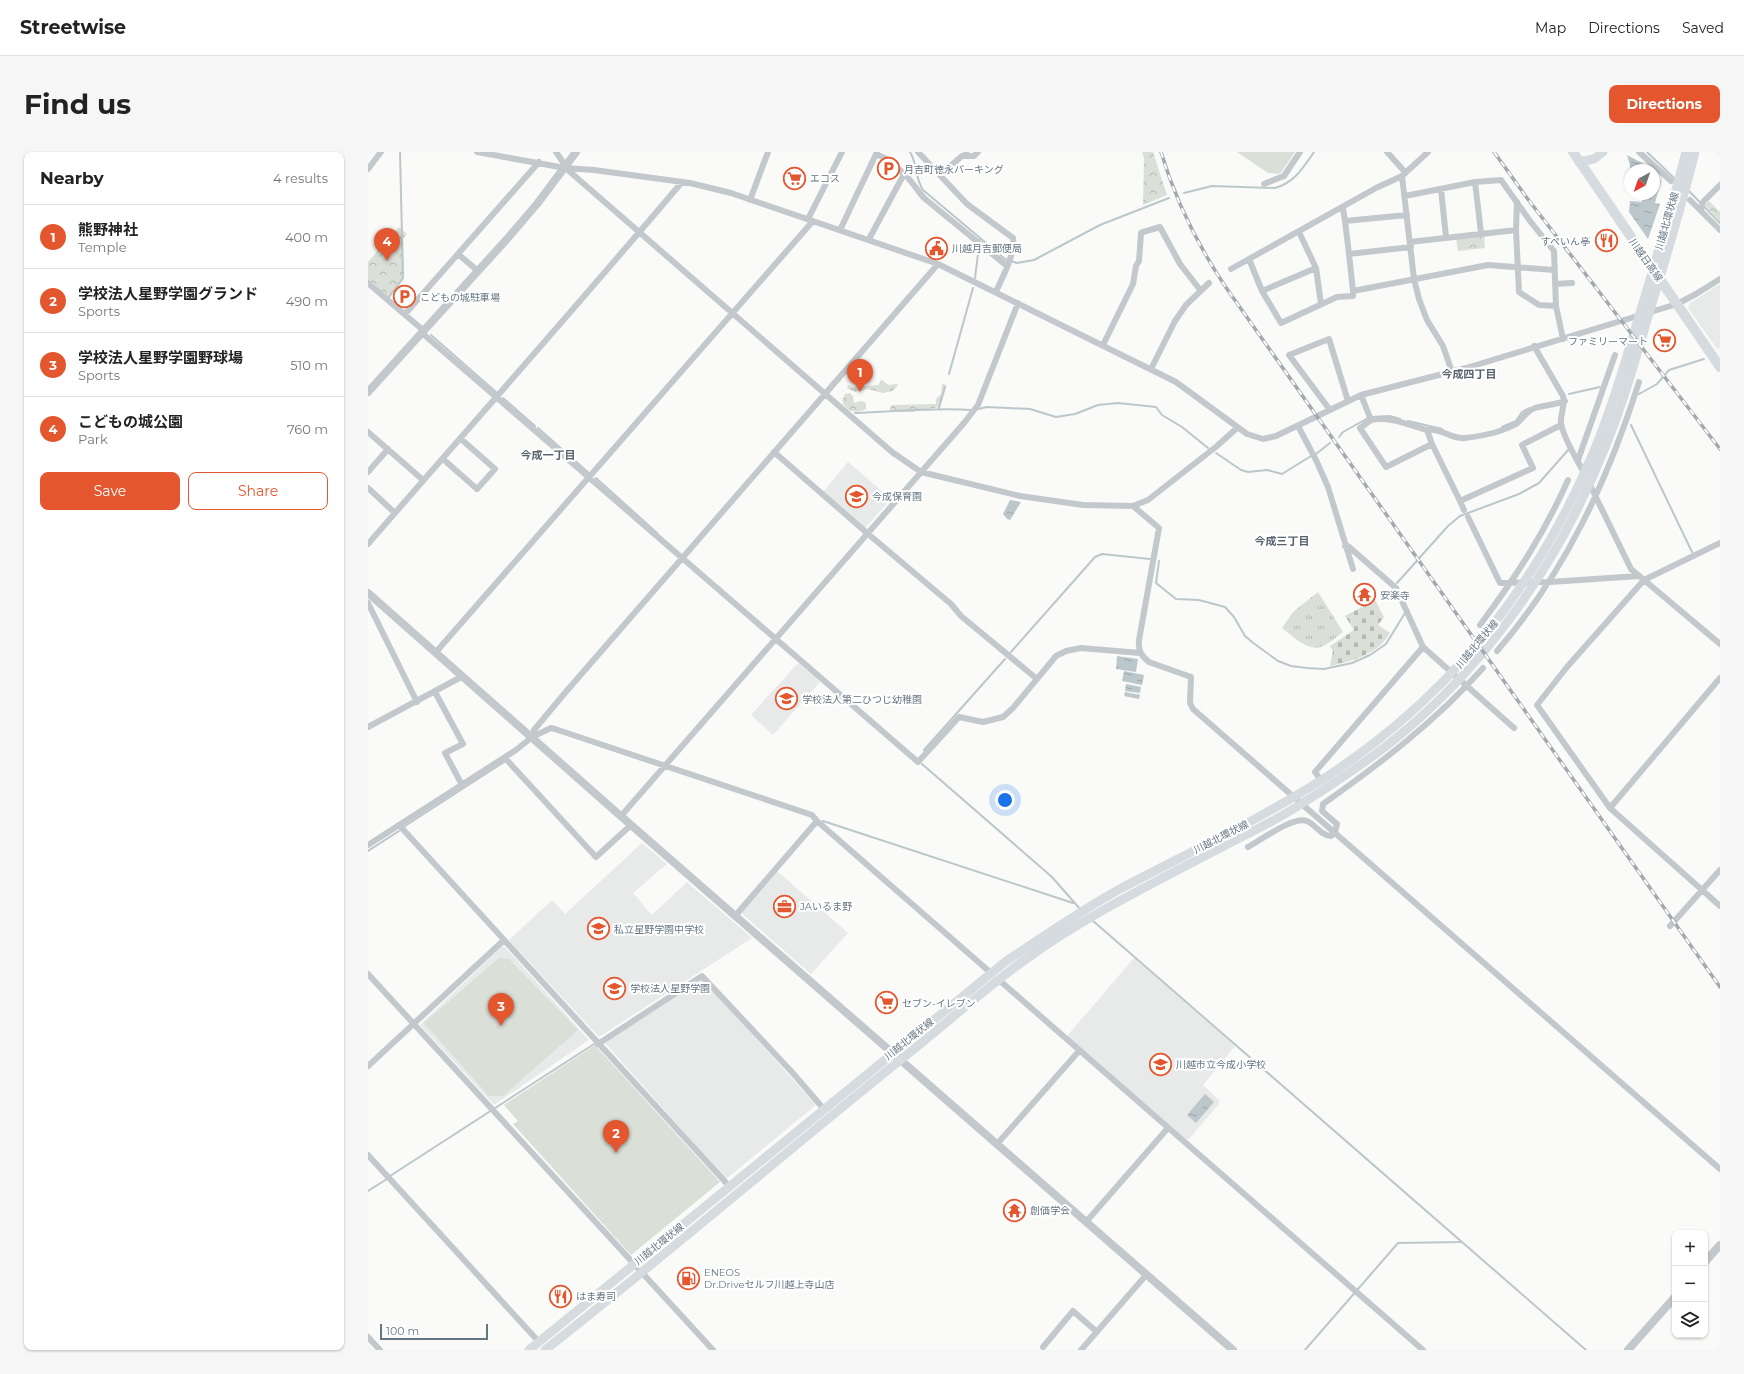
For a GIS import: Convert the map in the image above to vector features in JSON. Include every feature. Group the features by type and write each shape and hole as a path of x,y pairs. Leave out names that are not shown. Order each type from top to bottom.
{"main road":[{"name":"川越日高線","path":"1573,152 1720,367"},
{"path":"1579,162 1586,152"},
{"path":"1579,162 1594,159 1603,152"},
{"name":"川越北環状線","path":"1685,175 1686,152"},
{"name":"川越北環状線","path":"545,1350 642,1273 1026,959 1104,909 1301,804 1356,768 1400,728 1457,682 1500,632 1547,565 1572,521 1604,452 1620,408 1685,175 1695,152"},
{"name":"川越北環状線","path":"529,1350 823,1108 991,973 1058,926 1116,891 1242,827 1293,798 1400,728"}],"street":[{"path":"368,169 381,152"},
{"path":"476,152 539,162 565,168 594,170 682,182 731,193 869,239 938,264 1176,382 1237,428 1253,438 1263,439 1276,436 1361,395 1452,372 1677,304 1720,279"},
{"path":"556,152 565,168 892,452 921,472 1020,496 1083,505 1133,506 1148,500 1217,446 1237,428"},
{"path":"368,392 522,221 576,152"},
{"path":"750,200 768,152"},
{"path":"436,652 733,314 811,220 842,152"},
{"path":"918,152 967,204 1013,238 1007,266 996,292"},
{"path":"940,175 962,156 967,154 974,156 978,152"},
{"path":"1264,184 1284,176 1300,152"},
{"path":"1387,152 1404,174 1414,279 1419,299 1427,320 1443,346 1452,372"},
{"path":"1231,269 1344,208 1376,188 1404,174 1428,152"},
{"path":"1639,152 1671,180"},
{"path":"840,230 876,153 889,160 911,180 916,189 924,198 1007,266"},
{"path":"405,314 539,162"},
{"path":"869,239 904,174"},
{"path":"1405,196 1475,182 1501,180 1554,251 1556,306 1563,339"},
{"path":"368,544 498,397 682,182"},
{"path":"1475,182 1481,233"},
{"path":"1701,210 1703,202 1720,185"},
{"path":"1441,189 1446,237"},
{"path":"1690,200 1720,230"},
{"path":"1517,202 1516,230 1519,266 1519,292 1539,305 1556,306"},
{"path":"1249,259 1262,290 1281,323 1337,297 1353,296 1344,208"},
{"path":"1345,221 1407,215"},
{"path":"1103,345 1130,293 1136,274 1136,266 1139,261 1141,233 1160,227 1180,264 1201,291"},
{"path":"1349,254 1446,237 1516,230"},
{"path":"1299,232 1316,268 1321,304"},
{"path":"458,254 478,271"},
{"path":"532,737 534,730 550,710 938,264"},
{"path":"1353,290 1488,265 1519,266 1554,270"},
{"path":"1262,290 1316,268"},
{"path":"368,283 775,640 918,762 959,717 983,722 1003,717 1013,708 1056,656 1074,649 1088,648 1140,653"},
{"path":"1151,369 1175,321 1186,305 1209,283"},
{"path":"1555,284 1572,283"},
{"path":"621,816 971,414 978,404 1018,304"},
{"path":"1330,410 1289,355 1329,339 1348,401"},
{"path":"1534,346 1553,376 1565,402 1562,412 1561,425 1631,569 1720,644"},
{"path":"1578,460 1615,355"},
{"path":"1497,651 1550,582 1578,534 1596,497 1625,428 1639,382"},
{"path":"1361,395 1371,420"},
{"path":"1432,444 1386,467 1360,428 1371,420 1381,418 1427,430 1435,428 1462,438 1497,432 1517,423 1527,412 1535,408 1565,402"},
{"path":"1460,501 1533,468 1522,445 1561,425"},
{"path":"1298,426 1328,487 1353,568"},
{"path":"1427,430 1432,444 1464,510"},
{"path":"368,432 423,480"},
{"path":"443,459 477,489 495,469 460,439"},
{"path":"368,472 388,449"},
{"path":"774,452 951,604 961,616 1037,679"},
{"path":"1480,625 1530,554 1555,510 1568,480"},
{"path":"368,488 395,512"},
{"path":"1133,506 1159,528 1139,640 1138,647 1140,653 1149,662 1191,677 1190,703 1193,709 1293,798 1335,832 1720,1169"},
{"path":"1468,517 1500,584 1642,578 1720,543"},
{"path":"1345,546 1348,546 1396,588 1423,647 1514,728"},
{"path":"1642,578 1537,705 1610,808 1720,906"},
{"path":"368,593 631,825 1233,1350"},
{"path":"368,603 417,702"},
{"path":"1321,780 1315,772 1423,647"},
{"path":"1248,847 1295,820 1307,822 1325,835 1331,836 1335,832 1337,824 1322,811 1323,804 1410,740 1484,668"},
{"path":"368,727 463,676"},
{"path":"1610,808 1720,678"},
{"path":"435,692 463,744 445,753 462,785"},
{"path":"368,845 505,758 532,737 551,728 664,767 812,815 991,973"},
{"path":"505,758 596,857 631,825"},
{"path":"735,916 817,821"},
{"path":"399,825 729,1186"},
{"path":"1670,926 1720,870"},
{"path":"368,1066 504,940"},
{"path":"368,974 713,1350"},
{"path":"598,1044 702,976 791,1071 823,1108"},
{"path":"999,980 1423,1350"},
{"path":"997,1144 1079,1051"},
{"path":"1086,1222 1168,1128"},
{"path":"368,1155 539,1342"},
{"path":"1708,1259 1720,1245"},
{"path":"1081,1350 1147,1274"},
{"path":"1628,1350 1672,1299"},
{"path":"1043,1347 1073,1311 1097,1332"},
{"path":"368,1337 380,1350"}],"shaded area":[{"path":"1720,284 1720,347 1717,349 1688,308 1690,303"},
{"name":"今成保育園","path":"848,462 891,499 864,528 823,492"},
{"name":"学校法人第二ひつじ幼稚園","path":"798,663 820,682 773,735 751,715"},
{"name":"学校法人星野学園","path":"642,843 667,864 633,893 652,915 687,882 752,938 599,1037 509,940 552,900 565,914"},
{"path":"777,871 848,933 811,974 740,912"},
{"path":"502,946 505,947 589,1040 494,1105 420,1025"},
{"name":"川越市立今成小学校","path":"1134,958 1235,1046 1203,1085 1219,1100 1219,1104 1189,1139 1186,1139 1067,1036"},
{"name":"学校法人星野学園","path":"702,979 816,1105 726,1179 605,1043"}],"green space":[{"path":"1142,152 1153,152 1167,195 1143,205 1144,158"},
{"path":"1237,152 1295,152 1280,174 1268,173"},
{"path":"1709,201 1720,212 1720,221 1705,205"},
{"path":"399,227 407,234 403,239 404,279 389,297 368,279 368,262"},
{"path":"1484,235 1485,248 1458,251 1456,238"},
{"path":"882,380 888,385 897,384 898,386 892,391 883,393 868,389 854,392 847,388 848,385 853,387 878,385"},
{"path":"942,384 946,385 939,407 912,412 890,412 891,405 936,404 936,399 941,394"},
{"path":"850,393 853,396 854,403 862,401 866,403 866,409 856,412 846,408 842,401 845,394"},
{"path":"1318,592 1343,632 1326,645 1315,648 1300,642 1282,628 1293,612"},
{"path":"1375,600 1384,617 1378,625 1390,633 1379,646 1364,656 1330,666 1333,651 1330,646 1354,630 1345,616"},
{"path":"499,958 509,959 578,1030 503,1096 489,1096 424,1023"},
{"path":"595,1045 720,1182 631,1255 513,1124 518,1121 504,1105"}],"water":[{"path":"1627,155 1643,164 1629,164"},
{"path":"1642,200 1656,200 1655,203 1660,204 1648,239 1629,212 1630,201 1642,202"},
{"path":"1010,500 1021,502 1010,520 1003,514"},
{"path":"1117,656 1138,659 1136,672 1116,669"},
{"path":"1124,671 1144,675 1142,685 1122,681"},
{"path":"1126,684 1141,687 1140,693 1125,691"},
{"path":"1125,692 1140,695 1139,699 1124,696"},
{"path":"1205,1094 1214,1102 1196,1123 1187,1115"}],"waterway":[{"path":"389,297 403,278 400,152"},
{"path":"910,152 914,161 918,180 923,190 1005,259 1017,263 1034,260 1100,225 1169,198"},
{"path":"1184,193 1212,186 1275,188 1282,186 1298,174 1314,152"},
{"path":"1647,152 1675,179"},
{"path":"1689,191 1720,223"},
{"path":"975,278 980,238"},
{"path":"949,374 973,288"},
{"path":"431,335 497,393"},
{"path":"1639,394 1657,384 1669,370 1704,359"},
{"path":"939,408 945,387"},
{"path":"1569,394 1600,387"},
{"path":"503,398 535,426"},
{"path":"978,409 987,407 1030,409 1056,417 1075,414 1098,405 1118,403 1156,407 1162,415 1182,427 1208,448"},
{"path":"1502,427 1516,421 1522,412 1529,408"},
{"path":"855,413 927,409 971,410"},
{"path":"1371,417 1390,416 1400,419"},
{"path":"1339,437 1343,432 1368,418"},
{"path":"1408,421 1442,429"},
{"path":"1631,425 1692,552"},
{"path":"538,428 590,474"},
{"path":"1316,454 1330,443"},
{"path":"1397,583 1448,526 1460,516 1519,494 1539,483 1569,449"},
{"path":"1216,453 1241,470 1248,472 1267,470 1282,474 1311,456"},
{"path":"596,478 657,533"},
{"path":"1011,652 1095,557 1102,554 1150,559"},
{"path":"1159,561 1156,583 1176,599 1199,600 1225,607 1234,617 1245,636 1278,661 1291,666 1324,669 1352,663 1370,655 1386,644 1405,613"},
{"path":"924,750 1005,659"},
{"path":"405,826 504,762"},
{"path":"922,764 1052,877 1080,909"},
{"path":"823,821 1073,903"},
{"path":"368,851 399,831"},
{"path":"1092,920 1586,1350"},
{"path":"390,1176 594,1044"},
{"path":"368,1191 387,1179"},
{"path":"1305,1350 1398,1243 1461,1242"}],"railway":[{"path":"1161,152 1181,206 1197,240 1216,273 1720,987"},
{"path":"1494,152 1527,198 1720,449"}],"place":[{"name":"月吉町徳永パーキング","path":"889,169"},
{"name":"エコス","path":"795,178"},
{"name":"すぺいん亭","path":"1606,241"},
{"name":"川越月吉郵便局","path":"936,248"},
{"name":"こどもの城公園","path":"387,261"},
{"name":"こどもの城駐車場","path":"404,297"},
{"name":"ファミリーマート","path":"1664,341"},
{"name":"熊野神社","path":"860,392"},
{"name":"今成保育園","path":"857,496"},
{"name":"安楽寺","path":"1365,595"},
{"name":"学校法人第二ひつじ幼稚園","path":"786,699"},
{"name":"JAいるま野","path":"784,906"},
{"name":"私立星野学園中学校","path":"598,929"},
{"name":"学校法人星野学園","path":"614,988"},
{"name":"セブン-イレブン","path":"886,1003"},
{"name":"学校法人星野学園野球場","path":"501,1026"},
{"name":"川越市立今成小学校","path":"1160,1064"},
{"name":"学校法人星野学園グランド","path":"616,1153"},
{"name":"創価学会","path":"1015,1210"},
{"name":"ENEOS Dr.Driveセルフ川越上寺山店","path":"688,1278"},
{"name":"はま寿司","path":"560,1296"}],"district":[{"name":"今成四丁目","path":"1469,374"},
{"name":"今成一丁目","path":"548,455"},
{"name":"今成三丁目","path":"1282,541"}]}
